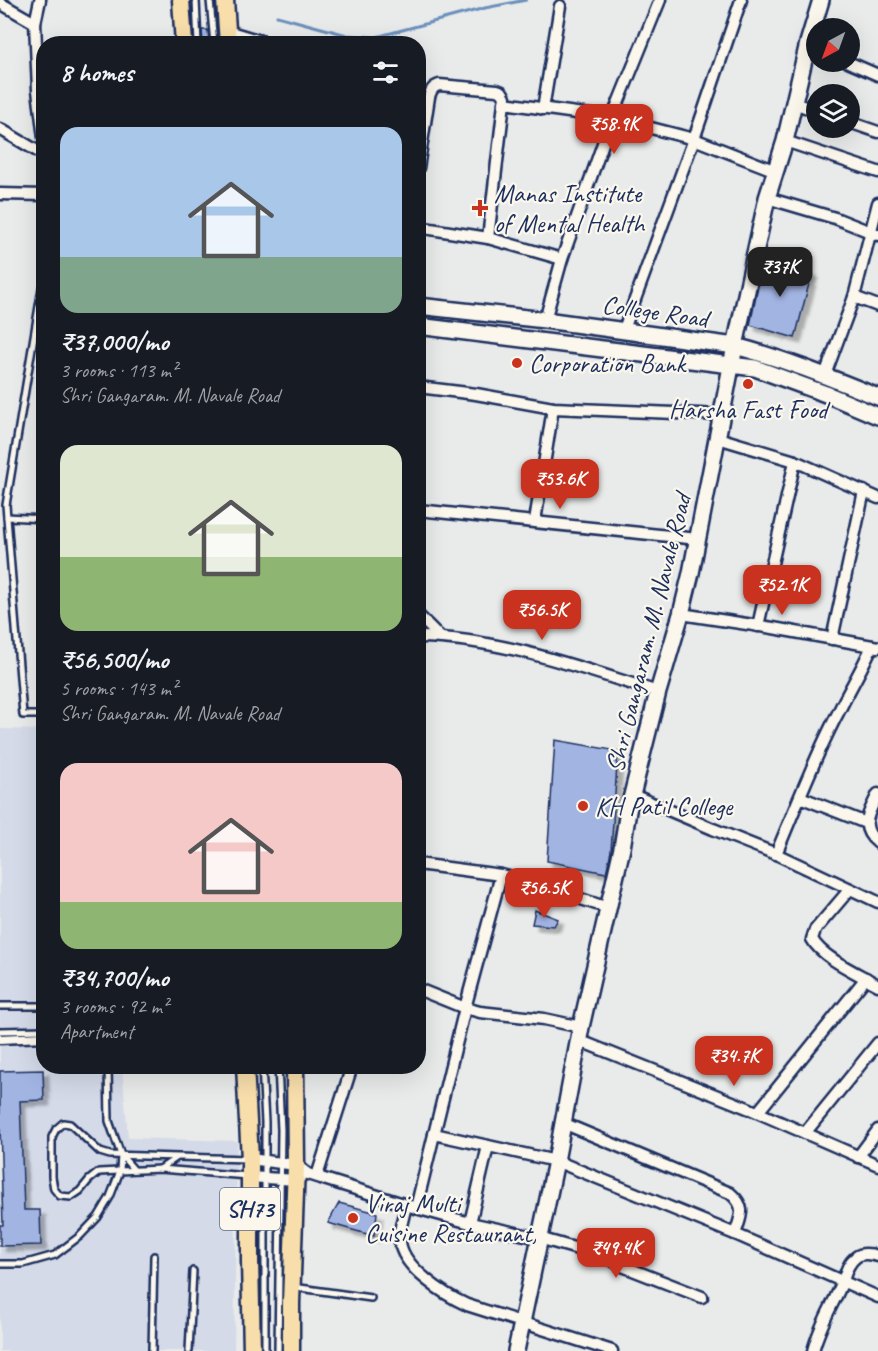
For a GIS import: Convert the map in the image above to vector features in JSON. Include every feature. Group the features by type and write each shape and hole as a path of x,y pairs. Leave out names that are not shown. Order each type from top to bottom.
{"main road":[{"path":"181,0 183,36"},
{"path":"225,0 227,36"},
{"name":"Shri Gangaram. M. Navale Road","path":"817,18 821,0"},
{"name":"Shri Gangaram. M. Navale Road","path":"516,1351 580,1034 633,795 658,692 681,614 698,539 735,346 767,198 806,64"},
{"name":"College Road","path":"426,307 545,320 735,346 825,375 878,398"},
{"path":"426,327 755,368 878,416"},
{"name":"SH73","path":"246,1074 257,1160 252,1351"},
{"name":"SH73","path":"291,1351 296,1173 295,1074"}],"street":[{"path":"36,46 35,24 40,0"},
{"path":"545,320 562,259 612,118 660,0"},
{"path":"623,332 694,139 741,0"},
{"path":"0,3 35,24"},
{"path":"543,109 560,6"},
{"path":"860,67 878,75"},
{"path":"426,116 430,91 439,85 497,90 505,97 488,238"},
{"path":"504,103 612,118 694,139 776,171"},
{"path":"794,103 806,107"},
{"path":"860,126 878,132"},
{"path":"0,129 36,150"},
{"path":"785,141 878,172"},
{"path":"0,194 36,195"},
{"path":"767,198 835,218 874,234"},
{"path":"825,375 874,234 878,202"},
{"path":"426,228 488,238 562,259"},
{"path":"854,297 878,306"},
{"path":"426,388 477,394 553,408 723,415"},
{"path":"535,521 553,408"},
{"path":"718,438 795,461 878,498"},
{"path":"758,626 795,461"},
{"path":"832,639 864,491"},
{"path":"426,511 698,539"},
{"path":"681,614 875,647 838,713 776,854"},
{"path":"426,623 440,637"},
{"path":"426,637 461,640 542,656 658,692"},
{"path":"878,794 866,823 868,834 878,843"},
{"path":"633,795 776,854 878,902"},
{"path":"800,797 866,823"},
{"path":"426,865 501,875 530,882 608,908"},
{"path":"501,875 434,1134 399,1240 401,1248 413,1267 451,1298 612,1351"},
{"path":"850,889 815,930 812,939 825,954 878,985"},
{"path":"758,1112 866,978"},
{"path":"426,992 465,1008 520,1016 580,1034 878,1165"},
{"path":"0,1039 36,1037"},
{"path":"806,1133 878,1043"},
{"path":"296,1173 348,1074"},
{"path":"563,1123 730,1193 738,1199 742,1209 735,1234"},
{"path":"858,1157 878,1130"},
{"path":"434,1134 556,1161 735,1234 878,1297"},
{"path":"470,1223 488,1146"},
{"path":"257,1160 470,1223 539,1238 609,1258 620,1265 702,1297"},
{"path":"257,1177 296,1173"},
{"path":"813,1351 817,1336 850,1262 858,1254 878,1256"}],"lane":[{"path":"196,0 198,36"},
{"path":"210,0 213,36"},
{"path":"36,324 6,504 23,715 36,715"},
{"path":"7,517 36,519"},
{"path":"0,1006 36,1006"},
{"path":"0,1031 36,1030"},
{"path":"108,1074 109,1121 122,1155 134,1170"},
{"path":"262,1074 265,1122 257,1160 110,1155 100,1152 70,1124 63,1123 52,1137 52,1177 54,1189 60,1196 71,1197 99,1172 160,1169 257,1177 265,1351"},
{"path":"278,1074 281,1130 296,1173 278,1351"},
{"path":"0,1264 23,1264 55,1255 80,1236 98,1217 110,1197 120,1171 122,1155"},
{"path":"160,1169 177,1157"},
{"path":"152,1351 154,1256"},
{"path":"189,1351 193,1271"},
{"path":"292,1287 371,1298"}],"shaded area":[{"path":"0,729 36,730 36,1074 123,1074 128,1138 237,1141 234,1351 0,1351"}],"building":[{"path":"202,30 208,30 208,36 202,36"},
{"path":"764,258 812,272 795,338 750,325"},
{"name":"KH Patil College","path":"555,740 618,751 611,851 606,873 547,861"},
{"path":"535,910 558,919 554,926 532,924"},
{"path":"36,1070 36,1074 43,1074 44,1100 20,1101 24,1210 40,1210 41,1245 0,1246 0,1225 3,1225 0,1071"},
{"name":"Viraj Multi Cuisine Restaurant,","path":"339,1203 377,1213 374,1236 328,1223"}],"waterway":[{"path":"380,36 485,8 526,0"},
{"path":"277,16 347,35 362,36"}],"place":[{"name":"Manas Institute of Mental Health","path":"480,208"},
{"name":"Corporation Bank","path":"517,363"},
{"name":"Harsha Fast Food","path":"748,384"},
{"name":"KH Patil College","path":"583,806"},
{"name":"Viraj Multi Cuisine Restaurant,","path":"353,1218"}]}
